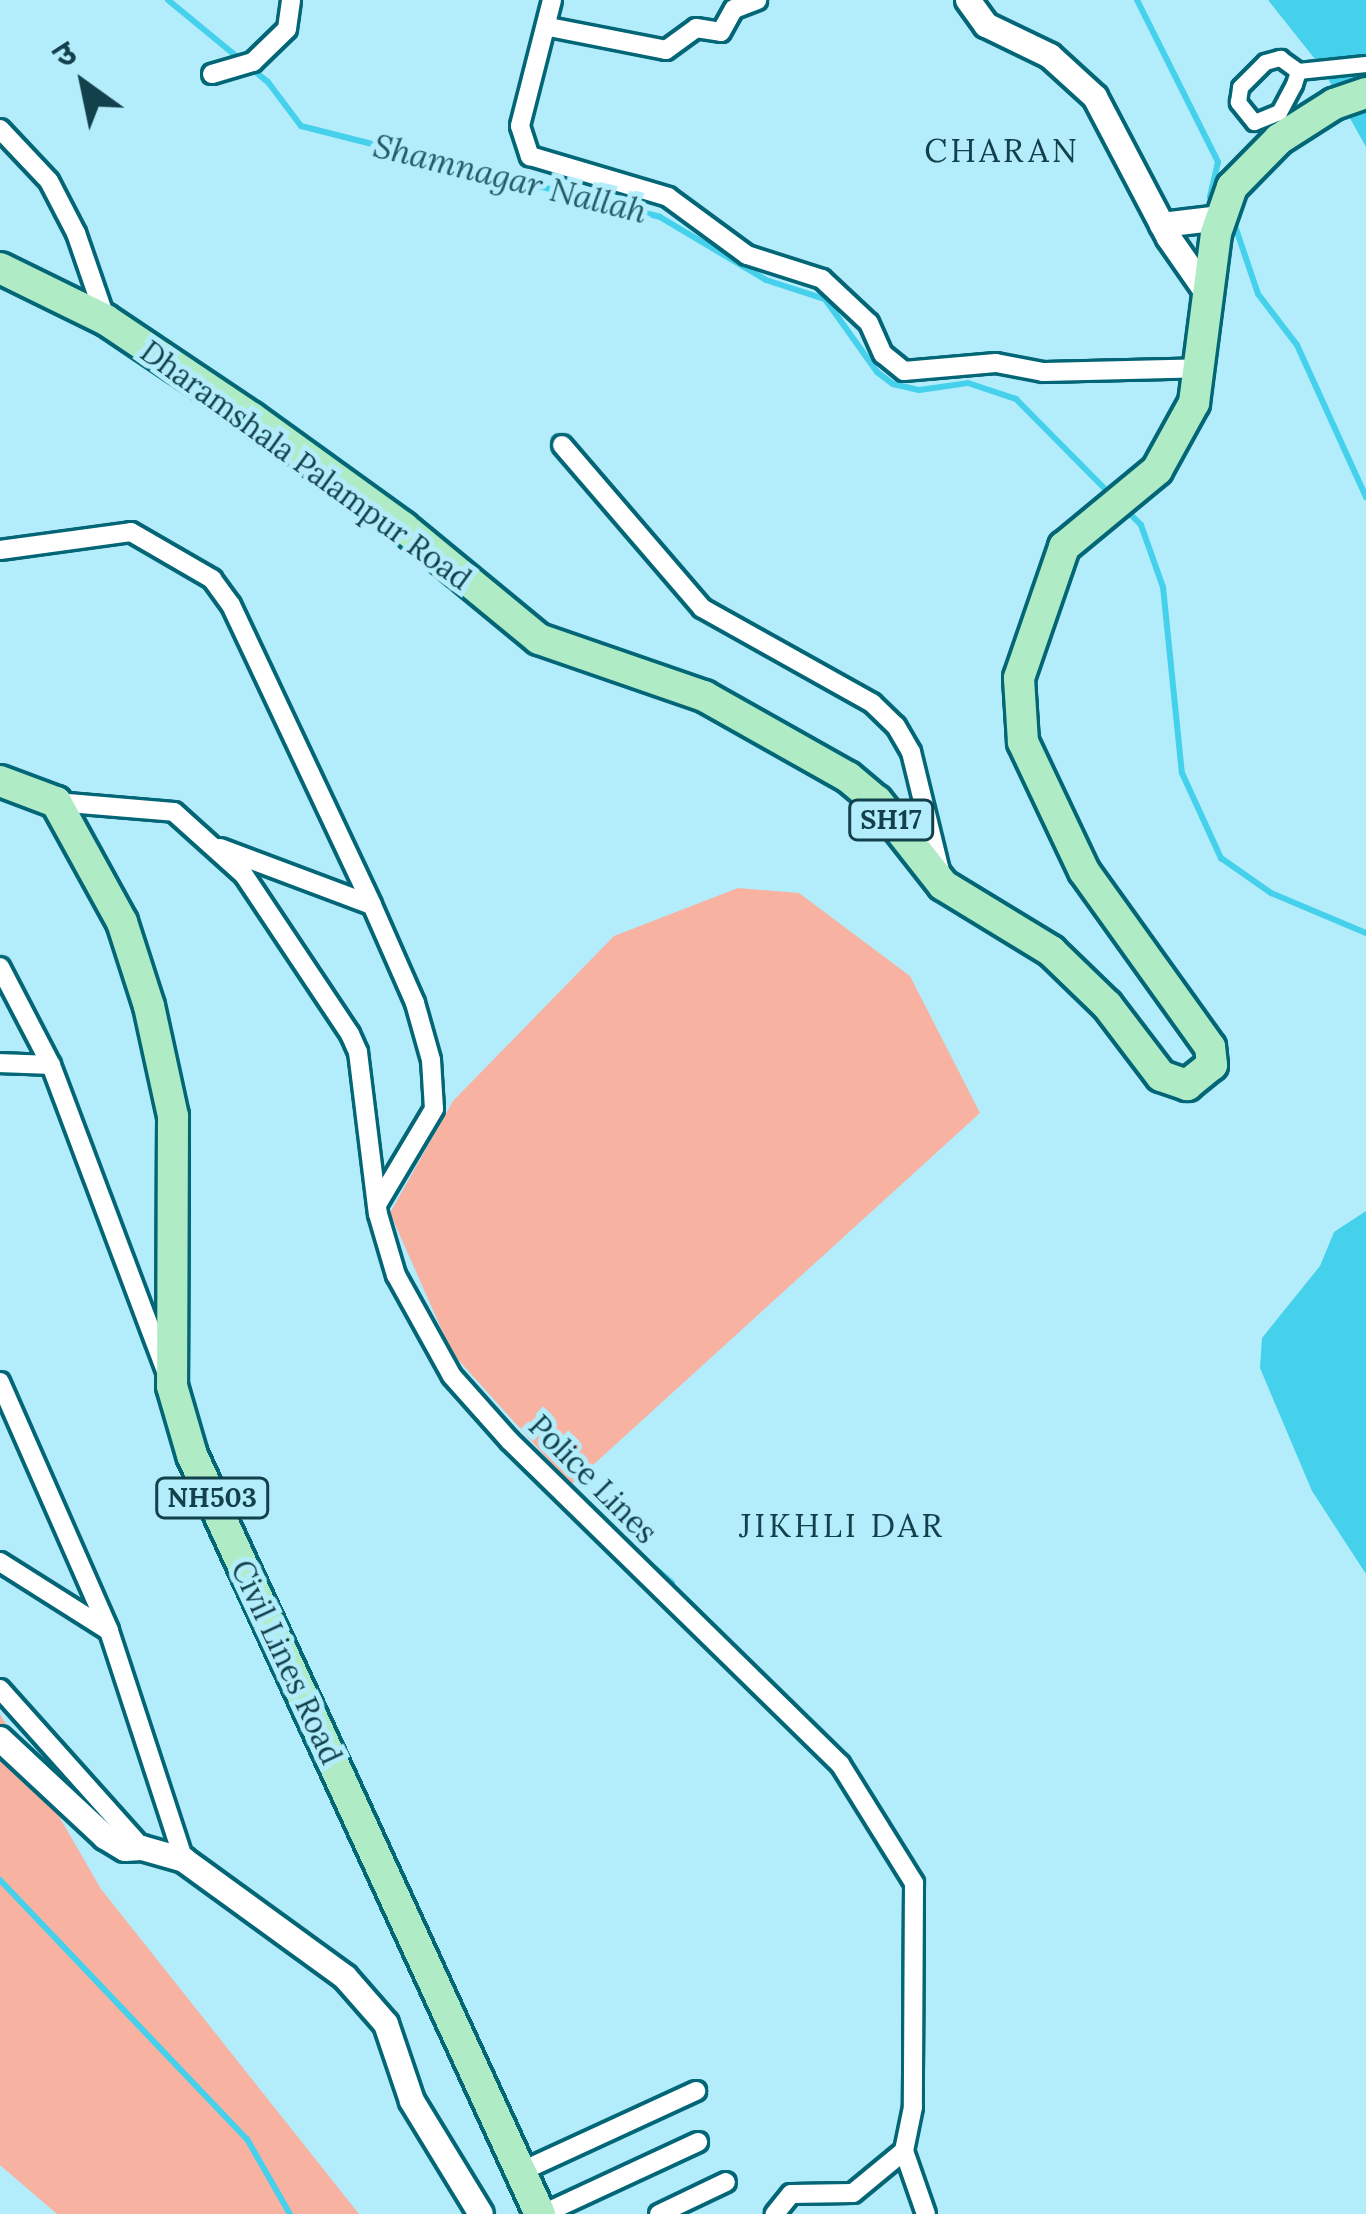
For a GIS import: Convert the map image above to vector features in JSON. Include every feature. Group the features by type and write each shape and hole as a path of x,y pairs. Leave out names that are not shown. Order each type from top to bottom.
{"main road":[{"name":"Dharamshala Palampur Road","path":"0,268 106,320 403,527 539,639 704,696 848,777 877,801 943,885 1060,959 1107,1006 1167,1082 1187,1085 1208,1071 1213,1057 1205,1036 1084,871 1020,728 1018,679 1058,561 1073,534 1157,470 1194,403 1202,368 1206,291 1220,219 1232,187 1260,152 1311,116 1366,93"},
{"path":"0,782 56,802"},
{"name":"Civil Lines Road","path":"56,802 122,922 148,1006 172,1115 172,1386 192,1455 542,2214"}],"street":[{"path":"212,74 253,62 287,29 291,0"},
{"path":"552,0 550,27 520,126 530,156 668,196 747,254 822,279 868,323 883,354 904,371 996,363 1043,372 1202,368"},
{"path":"550,27 666,50 696,28 722,32 734,9 757,0"},
{"path":"968,0 986,25 1049,56 1095,97 1162,225 1206,291"},
{"path":"1298,71 1273,117 1254,122 1244,116 1238,102 1250,74 1280,58 1298,71 1366,64"},
{"path":"0,129 49,181 76,233 106,320"},
{"path":"1162,225 1220,219"},
{"path":"562,445 702,608 872,703 896,726 911,752 943,885"},
{"path":"0,550 131,532 212,579 231,605 415,1003 436,1085 434,1108 378,1203"},
{"name":"Police Lines","path":"56,802 174,812 244,875 350,1034 395,1275 452,1376 510,1442 840,1764 914,1882 913,2107 904,2151"},
{"path":"210,844 372,905"},
{"path":"0,967 51,1065 172,1386"},
{"path":"1,1065 51,1065"},
{"path":"0,1382 109,1631 184,1860"},
{"path":"0,1562 109,1631"},
{"path":"0,1690 142,1848"},
{"path":"0,1739 105,1837 125,1849 142,1848 184,1860 345,1977 386,2024 412,2101 481,2214"},
{"path":"520,2172 695,2091"},
{"path":"542,2214 698,2142"},
{"path":"776,2214 791,2194 853,2193 883,2174 904,2151 926,2214"},
{"path":"659,2214 726,2182"}],"shaded area":[{"path":"738,888 799,893 910,976 980,1113 571,1485 452,1353 390,1213 453,1101 614,936"},
{"path":"0,1714 101,1889 359,2214 57,2214 0,2165"}],"water":[{"path":"1268,0 1366,0 1366,147 1322,68"},
{"path":"1366,1211 1366,1574 1312,1491 1260,1368 1262,1338 1320,1266 1334,1232"}],"waterway":[{"name":"Shamnagar Nallah","path":"168,0 268,82 301,126 660,217 766,280 825,299 877,372 893,384 919,390 968,383 1016,399 1110,494"},
{"path":"1137,0 1218,162 1210,197 1216,202"},
{"path":"1233,220 1258,294 1297,345 1366,497"},
{"name":"Shamnagar Nallah","path":"1124,508 1141,525 1163,587 1182,773 1221,858 1271,893 1366,933"},
{"path":"656,1569 672,1583"},
{"path":"0,1880 247,2139 290,2214"}],"district":[{"name":"CHARAN","path":"1002,151"},
{"name":"JIKHLI DAR","path":"842,1526"}]}
